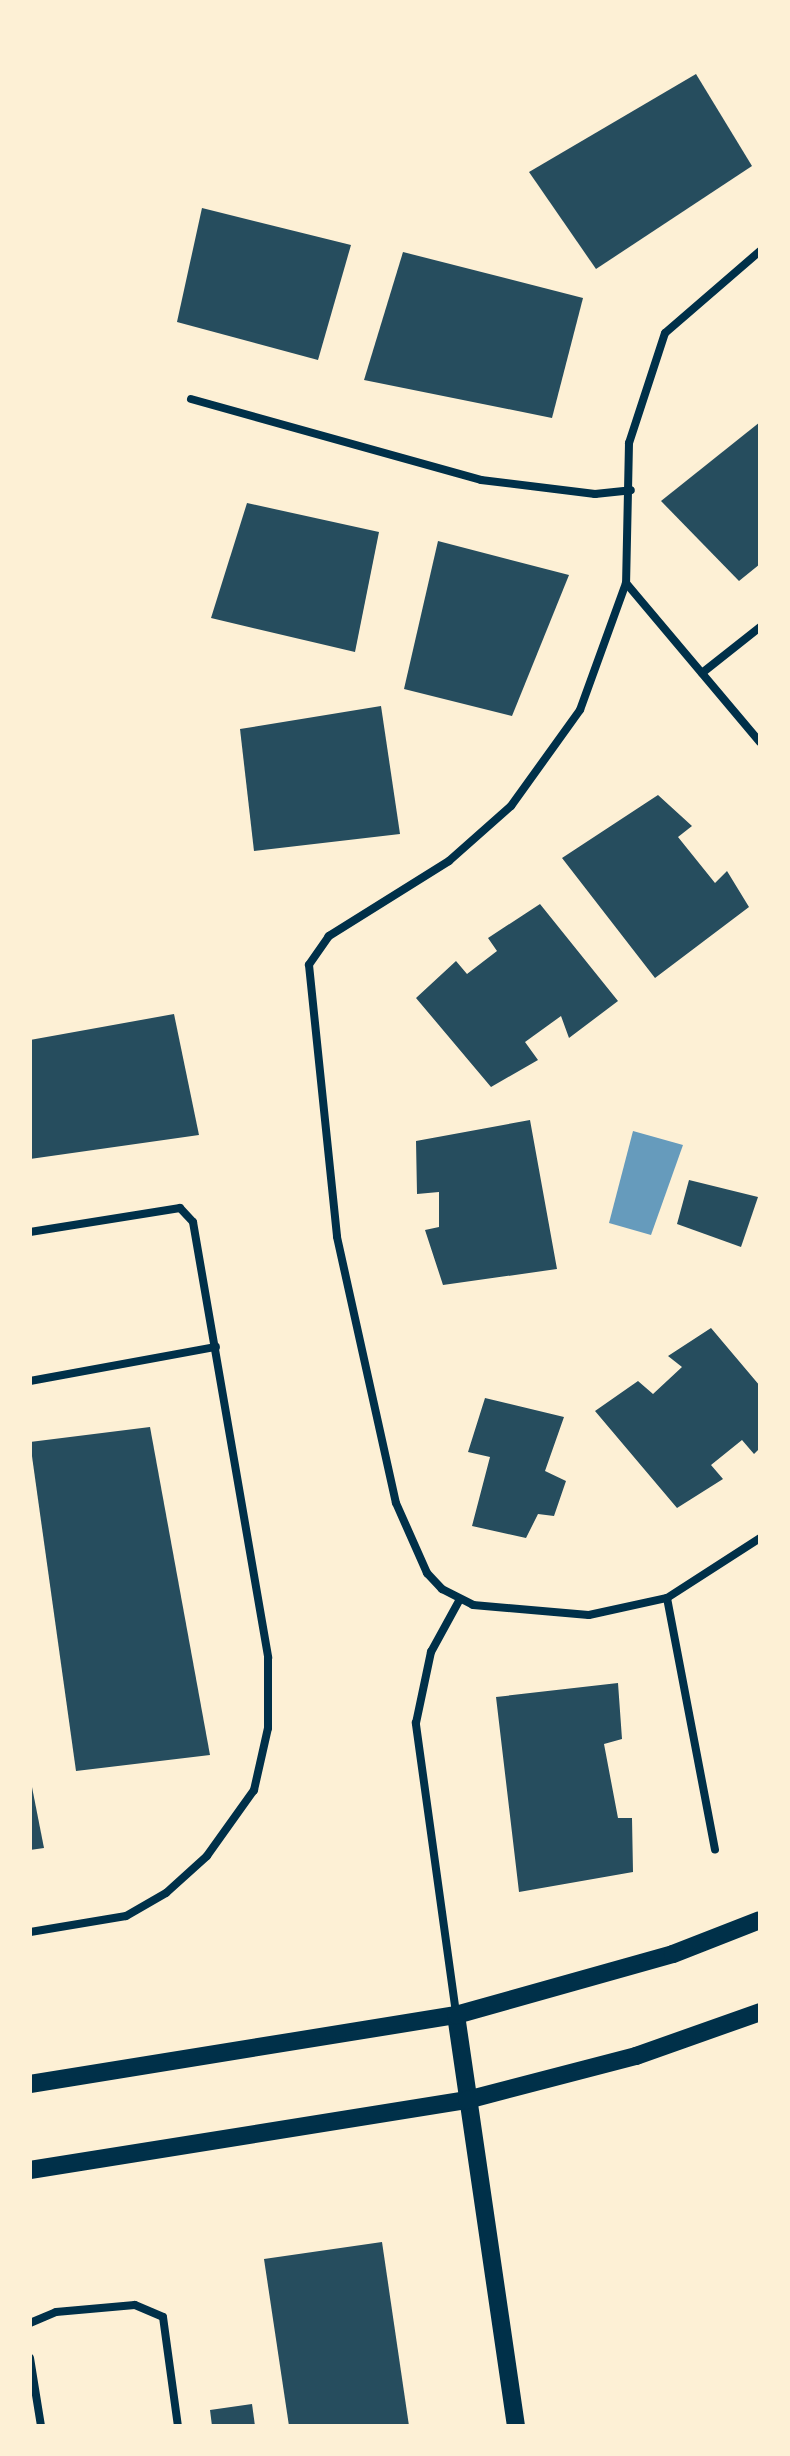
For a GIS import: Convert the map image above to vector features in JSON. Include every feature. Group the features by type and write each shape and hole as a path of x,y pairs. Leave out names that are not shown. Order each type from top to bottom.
{"street":[{"path":"30,2084 456,2015 673,1954 760,1920"},
{"path":"30,2170 468,2100 636,2056 760,2012"},
{"path":"456,2015 516,2426"}],"lane":[{"path":"760,252 665,333 629,443 631,490 626,582 580,710 511,806 449,861 329,936 309,965 337,1238 396,1503 412,1550 442,1590 510,1613 589,1616 667,1598 760,1538"},
{"path":"192,400 481,480 595,494 631,490"},
{"path":"626,582 760,742"},
{"path":"702,673 760,628"},
{"path":"30,1232 180,1208 193,1222 268,1658 268,1728 254,1790 207,1856 166,1894 126,1916 30,1932"},
{"path":"30,1381 216,1347"},
{"path":"667,1598 715,1850"},
{"path":"456,2015 416,1723 431,1652 460,1599"},
{"path":"30,2323 56,2312 135,2305 163,2317 178,2426"},
{"path":"30,2358 41,2426"}],"water":[{"path":"633,1131 683,1145 651,1235 609,1223"}],"building":[{"path":"696,74 752,166 596,269 529,172"},
{"path":"202,208 351,245 318,360 177,322"},
{"path":"403,252 583,298 552,418 364,380"},
{"path":"760,422 760,564 739,581 661,501"},
{"path":"247,503 379,532 355,652 211,618"},
{"path":"438,541 569,575 512,716 404,689"},
{"path":"381,706 400,834 254,851 240,729"},
{"path":"658,795 692,826 678,837 715,883 727,871 749,907 655,978 562,858"},
{"path":"540,904 618,1001 569,1038 561,1016 525,1042 538,1060 491,1087 416,998 456,961 467,974 497,951 488,938"},
{"path":"174,1014 199,1135 30,1159 30,1040"},
{"path":"530,1120 557,1269 443,1285 425,1230 439,1227 439,1192 417,1194 416,1141"},
{"path":"689,1180 758,1197 741,1247 677,1224"},
{"path":"711,1328 760,1386 760,1448 754,1454 742,1440 711,1465 723,1479 677,1508 595,1411 638,1381 653,1394 682,1367 668,1356"},
{"path":"485,1398 564,1417 545,1471 566,1481 554,1516 538,1514 526,1538 472,1526 490,1457 468,1452"},
{"path":"150,1427 210,1755 76,1771 30,1442"},
{"path":"618,1683 622,1739 604,1744 618,1818 632,1818 633,1872 519,1892 496,1697"},
{"path":"30,1777 44,1848 30,1850"},
{"path":"382,2242 409,2426 289,2426 264,2259"},
{"path":"252,2404 255,2426 212,2426 210,2410"}]}
